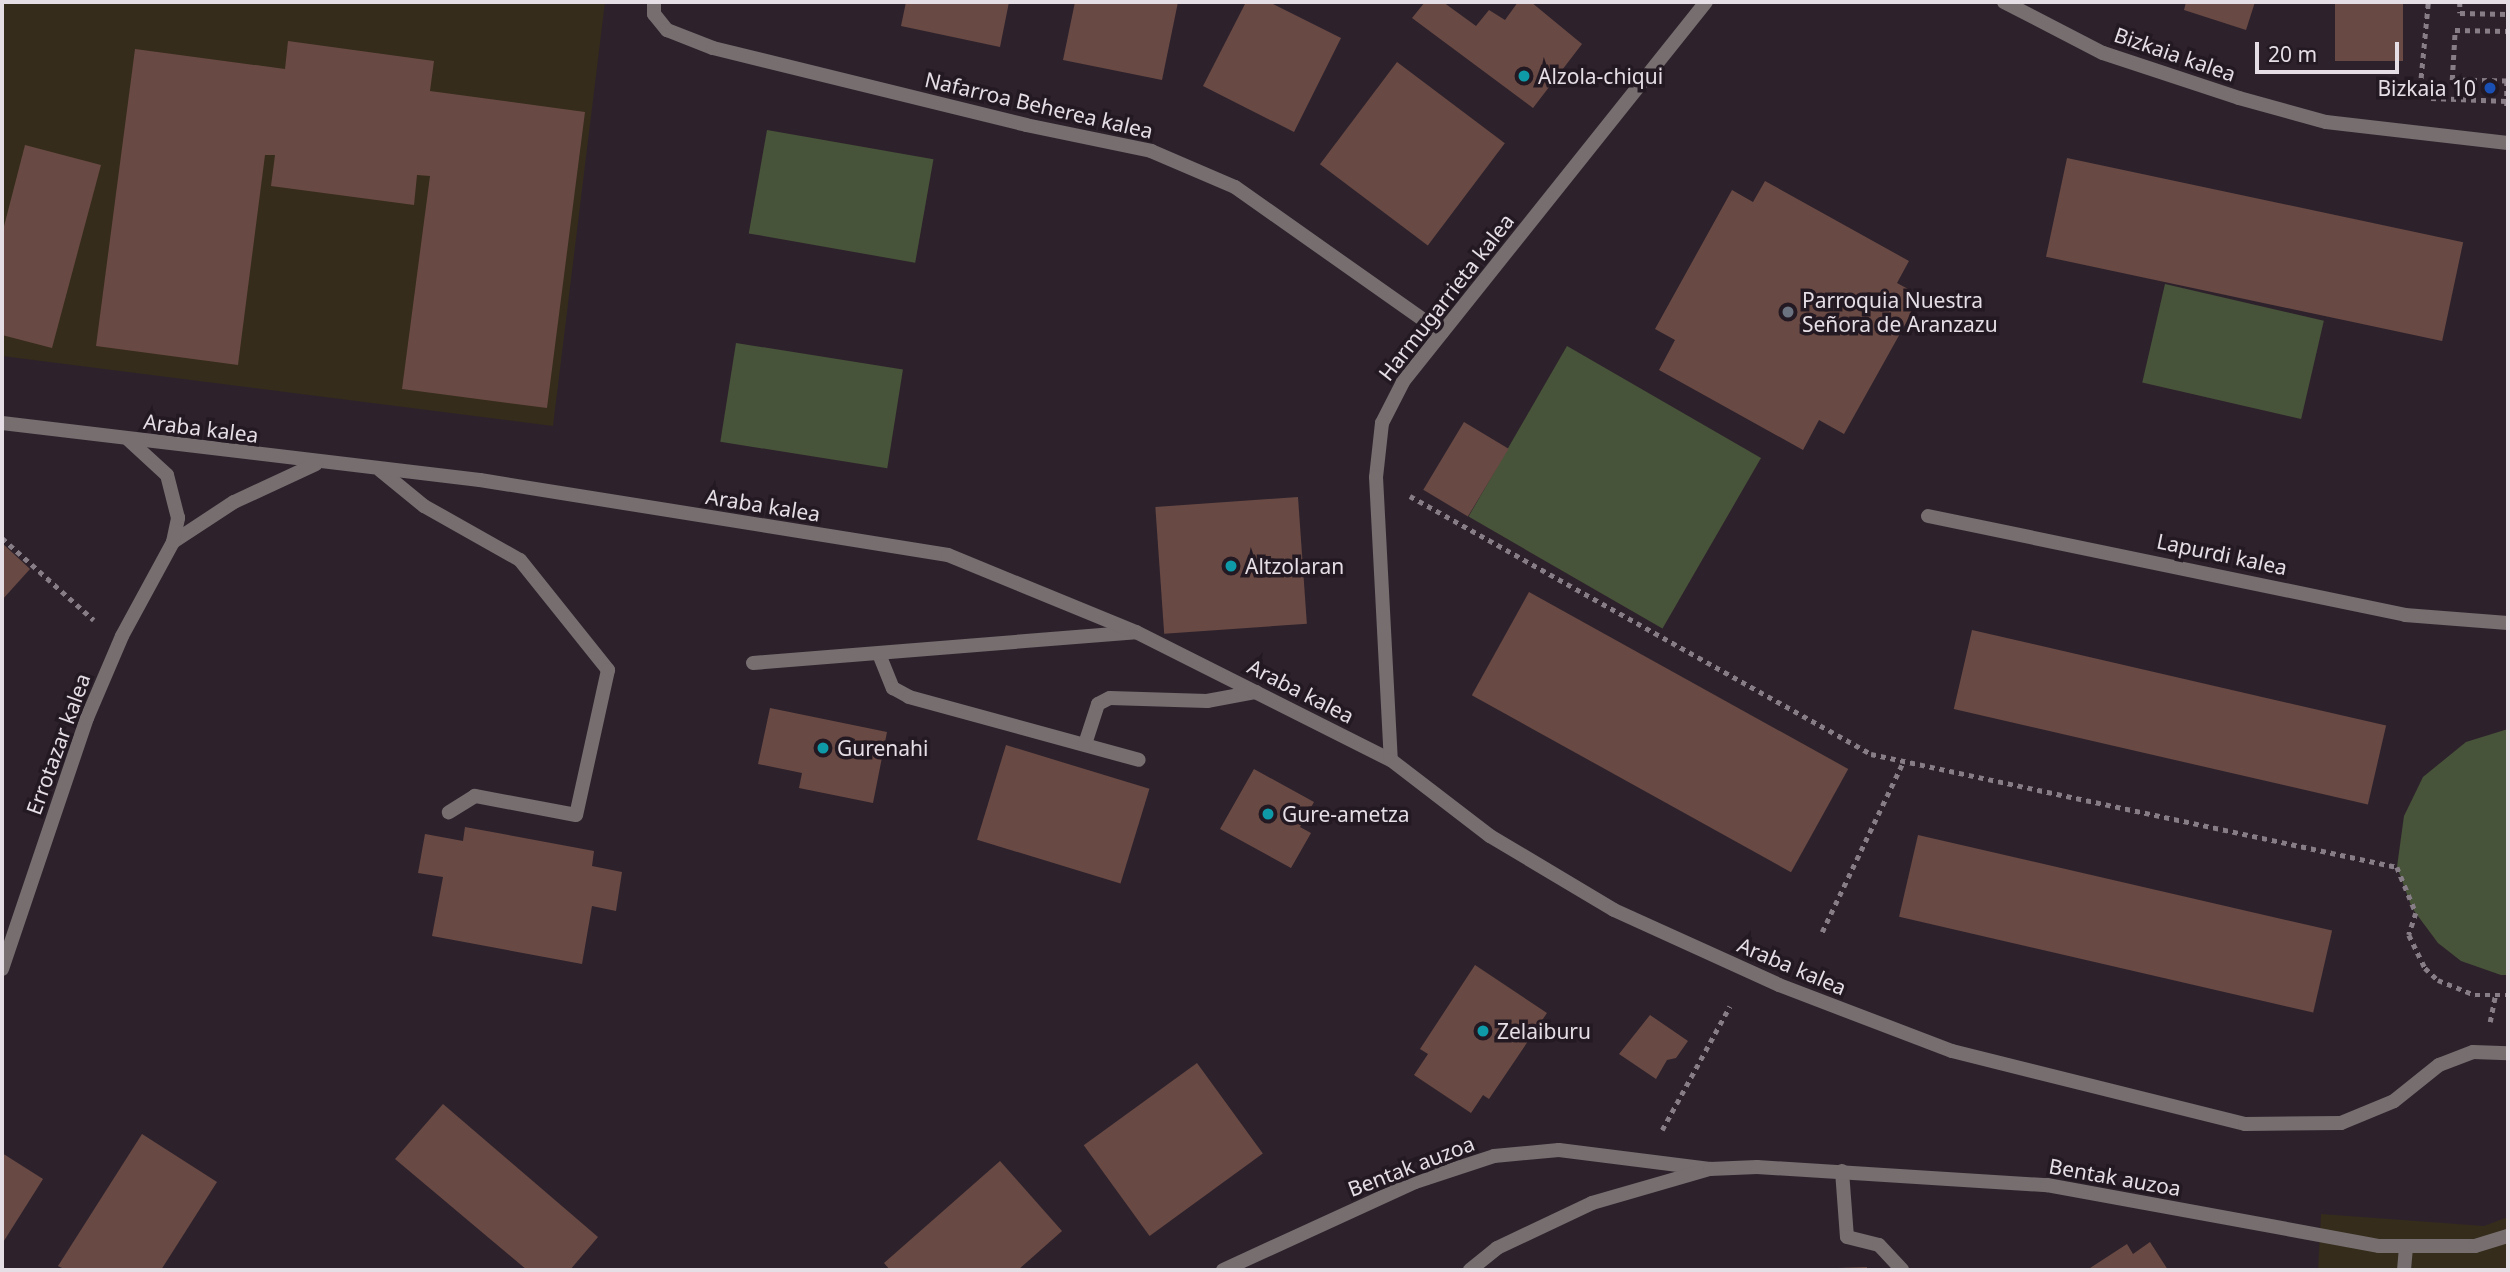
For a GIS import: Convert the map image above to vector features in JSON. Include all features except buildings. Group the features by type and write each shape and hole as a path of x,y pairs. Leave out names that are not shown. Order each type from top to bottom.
{"street":[{"name":"Nafarroa Beherea kalea","path":"654,2 654,13 667,30 726,51 1026,125 1151,151 1235,187 1442,333"},
{"name":"Harmugarrieta kalea","path":"1391,760 1376,477 1382,424 1403,383 1706,2"},
{"name":"Bizkaia kalea","path":"2004,2 2103,53 2239,98 2326,122 2508,143"},
{"name":"Araba kalea","path":"2,423 317,464 480,480 948,555 1136,632 1391,760 1490,836 1614,910 1779,985 1952,1051 2245,1124 2341,1124 2394,1101 2440,1065 2473,1052 2508,1053"},
{"name":"Errotazar kalea","path":"2,969 86,718 122,635 173,542 178,518 167,475 129,440"},
{"name":"Errotazar kalea","path":"173,542 234,502 317,464"},
{"path":"380,470 424,506 520,560 608,670 576,814 475,796 449,812"},
{"name":"Lapurdi kalea","path":"1928,516 2405,615 2508,623"},
{"path":"753,663 1136,632"},
{"path":"878,654 893,688 909,697 1139,760"},
{"path":"1085,744 1098,704 1110,698 1207,701 1256,692"},
{"name":"Bentak auzoa","path":"1223,1270 1415,1182 1494,1156 1559,1150 1710,1169 1842,1171 2047,1185 2379,1246 2474,1246 2508,1236"},
{"name":"Bentak auzoa","path":"1470,1270 1497,1248 1592,1203 1710,1169"},
{"path":"1842,1171 1847,1237 1879,1245 1902,1270"},
{"path":"2404,1270 2406,1246"}],"path":[{"path":"2428,2 2417,98 2507,101"},
{"path":"2460,2 2460,13 2508,14"},
{"path":"2507,81 2452,80 2455,30 2508,31"},
{"path":"1376,477 1871,754 2397,867 2416,913 2409,935 2425,968 2438,980 2475,995 2508,995"},
{"path":"2,538 86,615 122,635"},
{"path":"1822,932 1902,762"},
{"path":"2490,1022 2495,996"},
{"path":"1644,1161 1730,1006"}],"shaded area":[{"path":"2,2 605,2 553,426 2,356"},
{"path":"2321,1214 2484,1226 2508,1217 2508,1270 2318,1270"}],"green space":[{"path":"767,130 933,159 915,263 749,233"},
{"path":"2165,284 2324,321 2301,419 2142,382"},
{"path":"736,343 903,369 887,468 720,442"},
{"path":"1567,346 1761,458 1662,629 1468,517"},
{"path":"2508,729 2508,975 2501,975 2461,961 2438,943 2412,908 2397,867 2404,816 2423,777 2466,742"}],"place":[{"name":"Alzola-chiqui","path":"1524,76"},
{"name":"Bizkaia 10","path":"2490,88"},
{"name":"Parroquia Nuestra Señora de Aranzazu","path":"1788,312"},
{"name":"Altzolaran","path":"1231,566"},
{"name":"Gurenahi","path":"823,748"},
{"name":"Gure-ametza","path":"1268,814"},
{"name":"Zelaiburu","path":"1483,1031"}]}
